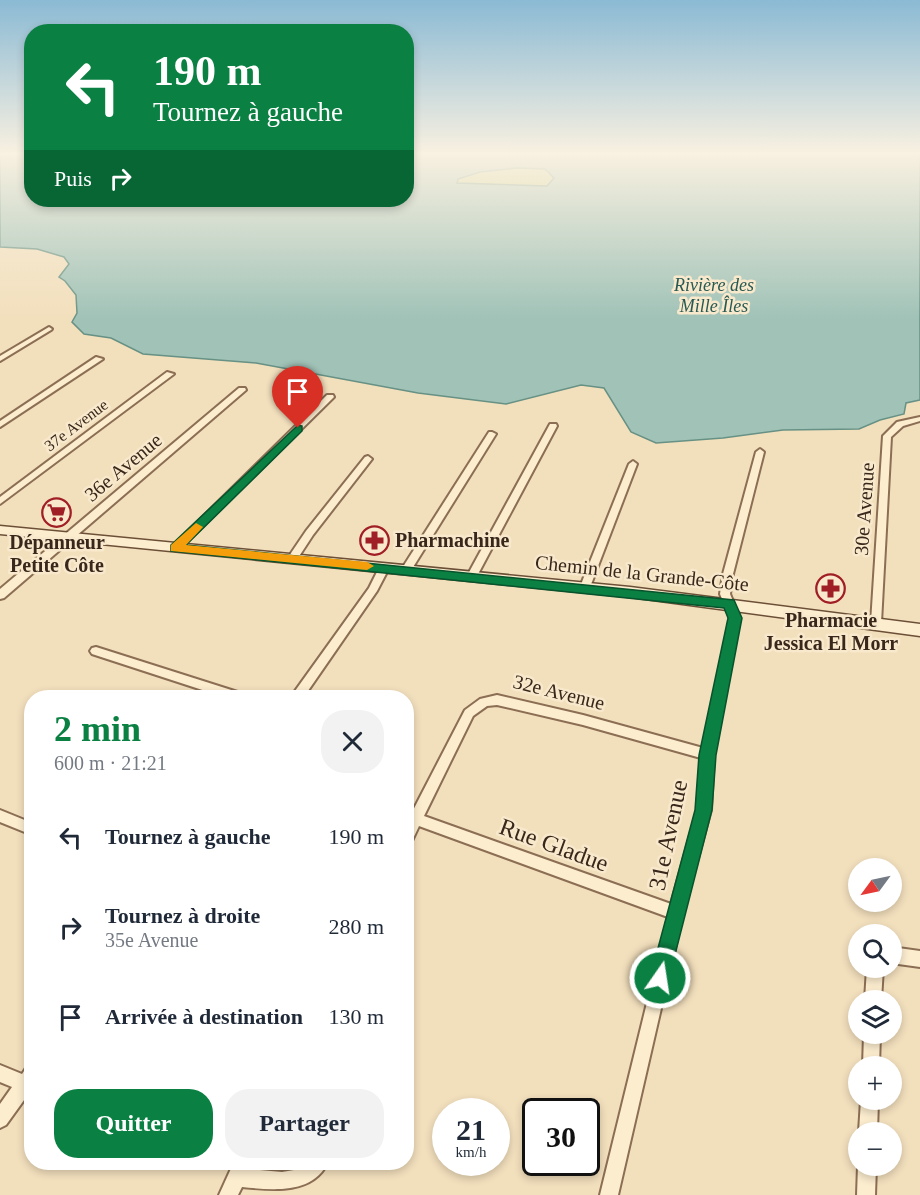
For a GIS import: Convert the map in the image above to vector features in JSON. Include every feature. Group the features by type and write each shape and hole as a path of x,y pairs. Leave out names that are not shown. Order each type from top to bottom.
{"main road":[{"name":"Chemin de la Grande-Côte","path":"0,530 585,587 920,630"}],"street":[{"path":"0,359 49,329"},
{"path":"0,425 99,360"},
{"name":"37e Avenue","path":"0,501 170,374"},
{"name":"36e Avenue","path":"0,596 242,390"},
{"path":"176,548 330,397"},
{"name":"30e Avenue","path":"876,623 887,436 900,424 920,419"},
{"path":"472,576 553,426"},
{"path":"406,570 492,434"},
{"name":"31e Avenue","path":"609,1195 676,913 704,810 708,755 735,618 725,594 728,574 760,452"},
{"path":"292,559 304,539 368,459"},
{"path":"585,587 633,464"},
{"path":"302,690 373,589 384,568"},
{"path":"96,651 218,690"},
{"name":"32e Avenue","path":"414,824 469,713 484,702 496,700 583,720 708,755"},
{"path":"0,816 24,826"},
{"name":"Rue Gladue","path":"417,819 676,913"},
{"path":"902,957 920,959"},
{"path":"0,1073 24,1078"},
{"path":"0,1119 24,1085"},
{"path":"228,1195 240,1170 297,1181 314,1170"},
{"path":"866,1195 867,1176"}],"water":[{"name":"Rivière des Mille Îles","path":"0,209 920,209 920,400 906,403 904,414 880,420 859,429 783,430 723,438 656,443 631,432 604,388 581,385 506,404 418,393 256,363 143,354 111,338 84,334 72,322 77,313 76,295 59,277 69,264 64,257 37,249 0,247"}],"slow traffic":[{"path":"196,527 176,548 367,566"}],"place":[{"name":"Dépanneur Petite Côte","path":"57,512"},
{"name":"Pharmachine","path":"374,540"},
{"name":"Pharmacie Jessica El Morr","path":"831,589"}],"route":[{"path":"298,428 176,548 476,576 729,604 735,618 708,755 704,810 660,978"}]}
